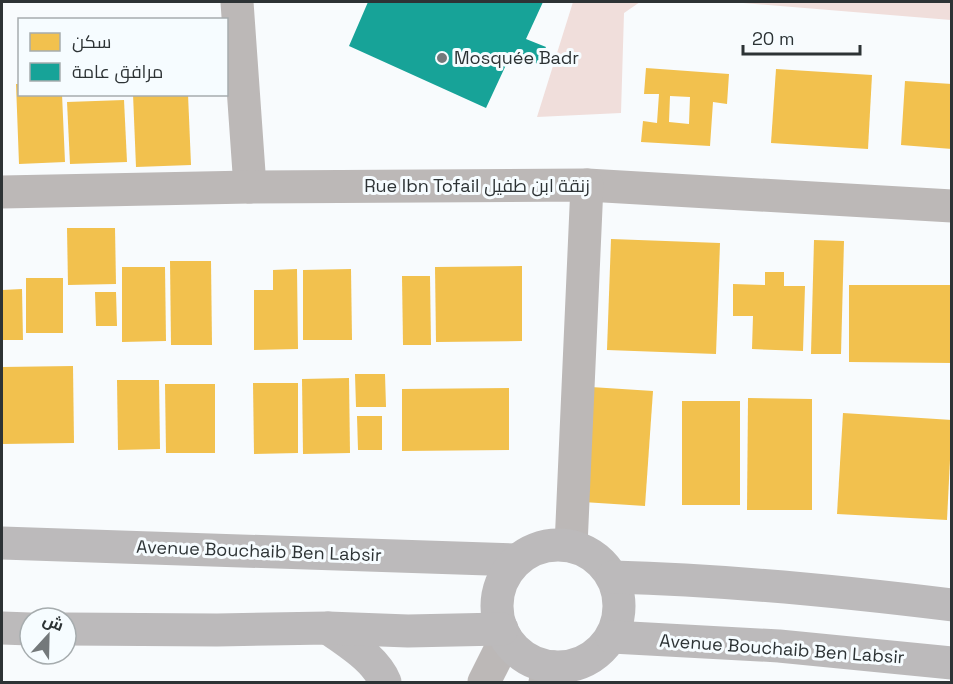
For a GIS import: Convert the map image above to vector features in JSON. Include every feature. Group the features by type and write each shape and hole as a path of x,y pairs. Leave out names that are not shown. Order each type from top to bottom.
{"main road":[{"name":"Avenue Bouchaib Ben Labsir","path":"2,543 516,560"},
{"path":"555,545 571,546 588,552 602,563 613,577 620,597 619,618 612,637 601,651 587,661 549,675 539,664 526,658 504,633 498,613 498,596 507,570 516,560 538,549 555,545"},
{"path":"613,577 787,588 951,605"},
{"path":"2,628 18,628"},
{"path":"78,629 328,628 504,633"},
{"path":"328,628 362,653 381,673 385,682"},
{"name":"Avenue Bouchaib Ben Labsir","path":"612,637 779,646 951,663"}],"street":[{"path":"237,2 250,187"},
{"path":"571,546 587,185"},
{"name":"Rue Ibn Tofail زنقة ابن طفيل","path":"2,192 250,187 587,185 951,206"},
{"path":"484,682 504,633"}],"shaded area":[{"path":"573,2 640,2 624,13 621,113 537,117"},
{"path":"731,2 951,2 951,20"}],"building: سكن":[{"path":"646,68 729,74 727,104 713,102 710,146 641,142 643,121 657,123 659,94 644,94","holes":["670,96 690,97 689,124 669,122"]},
{"path":"776,69 872,75 868,149 771,143"},
{"path":"905,81 952,84 952,149 901,145"},
{"path":"16,84 18,84 18,96 62,96 65,162 19,164"},
{"path":"133,96 188,96 191,165 136,167"},
{"path":"124,100 127,162 70,164 67,102"},
{"path":"67,228 115,228 116,284 68,285"},
{"path":"611,239 720,243 716,354 607,350"},
{"path":"814,240 844,241 841,354 811,354"},
{"path":"170,261 211,261 212,345 171,345"},
{"path":"522,266 522,341 436,342 435,267"},
{"path":"122,267 165,267 166,341 122,342"},
{"path":"297,269 298,349 254,350 254,290 273,290 273,270"},
{"path":"351,269 352,340 303,340 303,270"},
{"path":"765,272 784,272 784,286 805,286 803,351 752,349 753,316 733,316 733,284 765,285"},
{"path":"402,276 430,276 431,345 403,345"},
{"path":"26,278 63,278 63,333 26,333"},
{"path":"849,285 952,285 952,363 849,362"},
{"path":"22,289 23,340 2,340 2,290"},
{"path":"95,292 116,292 117,326 96,326"},
{"path":"73,366 74,443 2,444 2,367"},
{"path":"355,374 385,374 386,407 356,407"},
{"path":"349,378 350,453 303,454 302,379"},
{"path":"117,380 159,380 160,449 118,450"},
{"path":"253,383 298,383 298,453 254,454"},
{"path":"165,384 215,384 215,453 166,453"},
{"path":"591,387 653,391 645,506 583,502"},
{"path":"509,388 509,450 402,451 402,389"},
{"path":"748,398 812,399 812,510 747,510"},
{"path":"682,401 740,401 740,505 682,505"},
{"path":"843,413 952,420 947,520 837,514"},
{"path":"357,416 382,416 382,450 358,450"}],"building: مرافق عامة":[{"name":"Mosquée Badr","path":"368,2 543,2 526,39 546,47 538,64 512,52 486,108 349,46"}],"place":[{"name":"Mosquée Badr","path":"442,58"}]}
